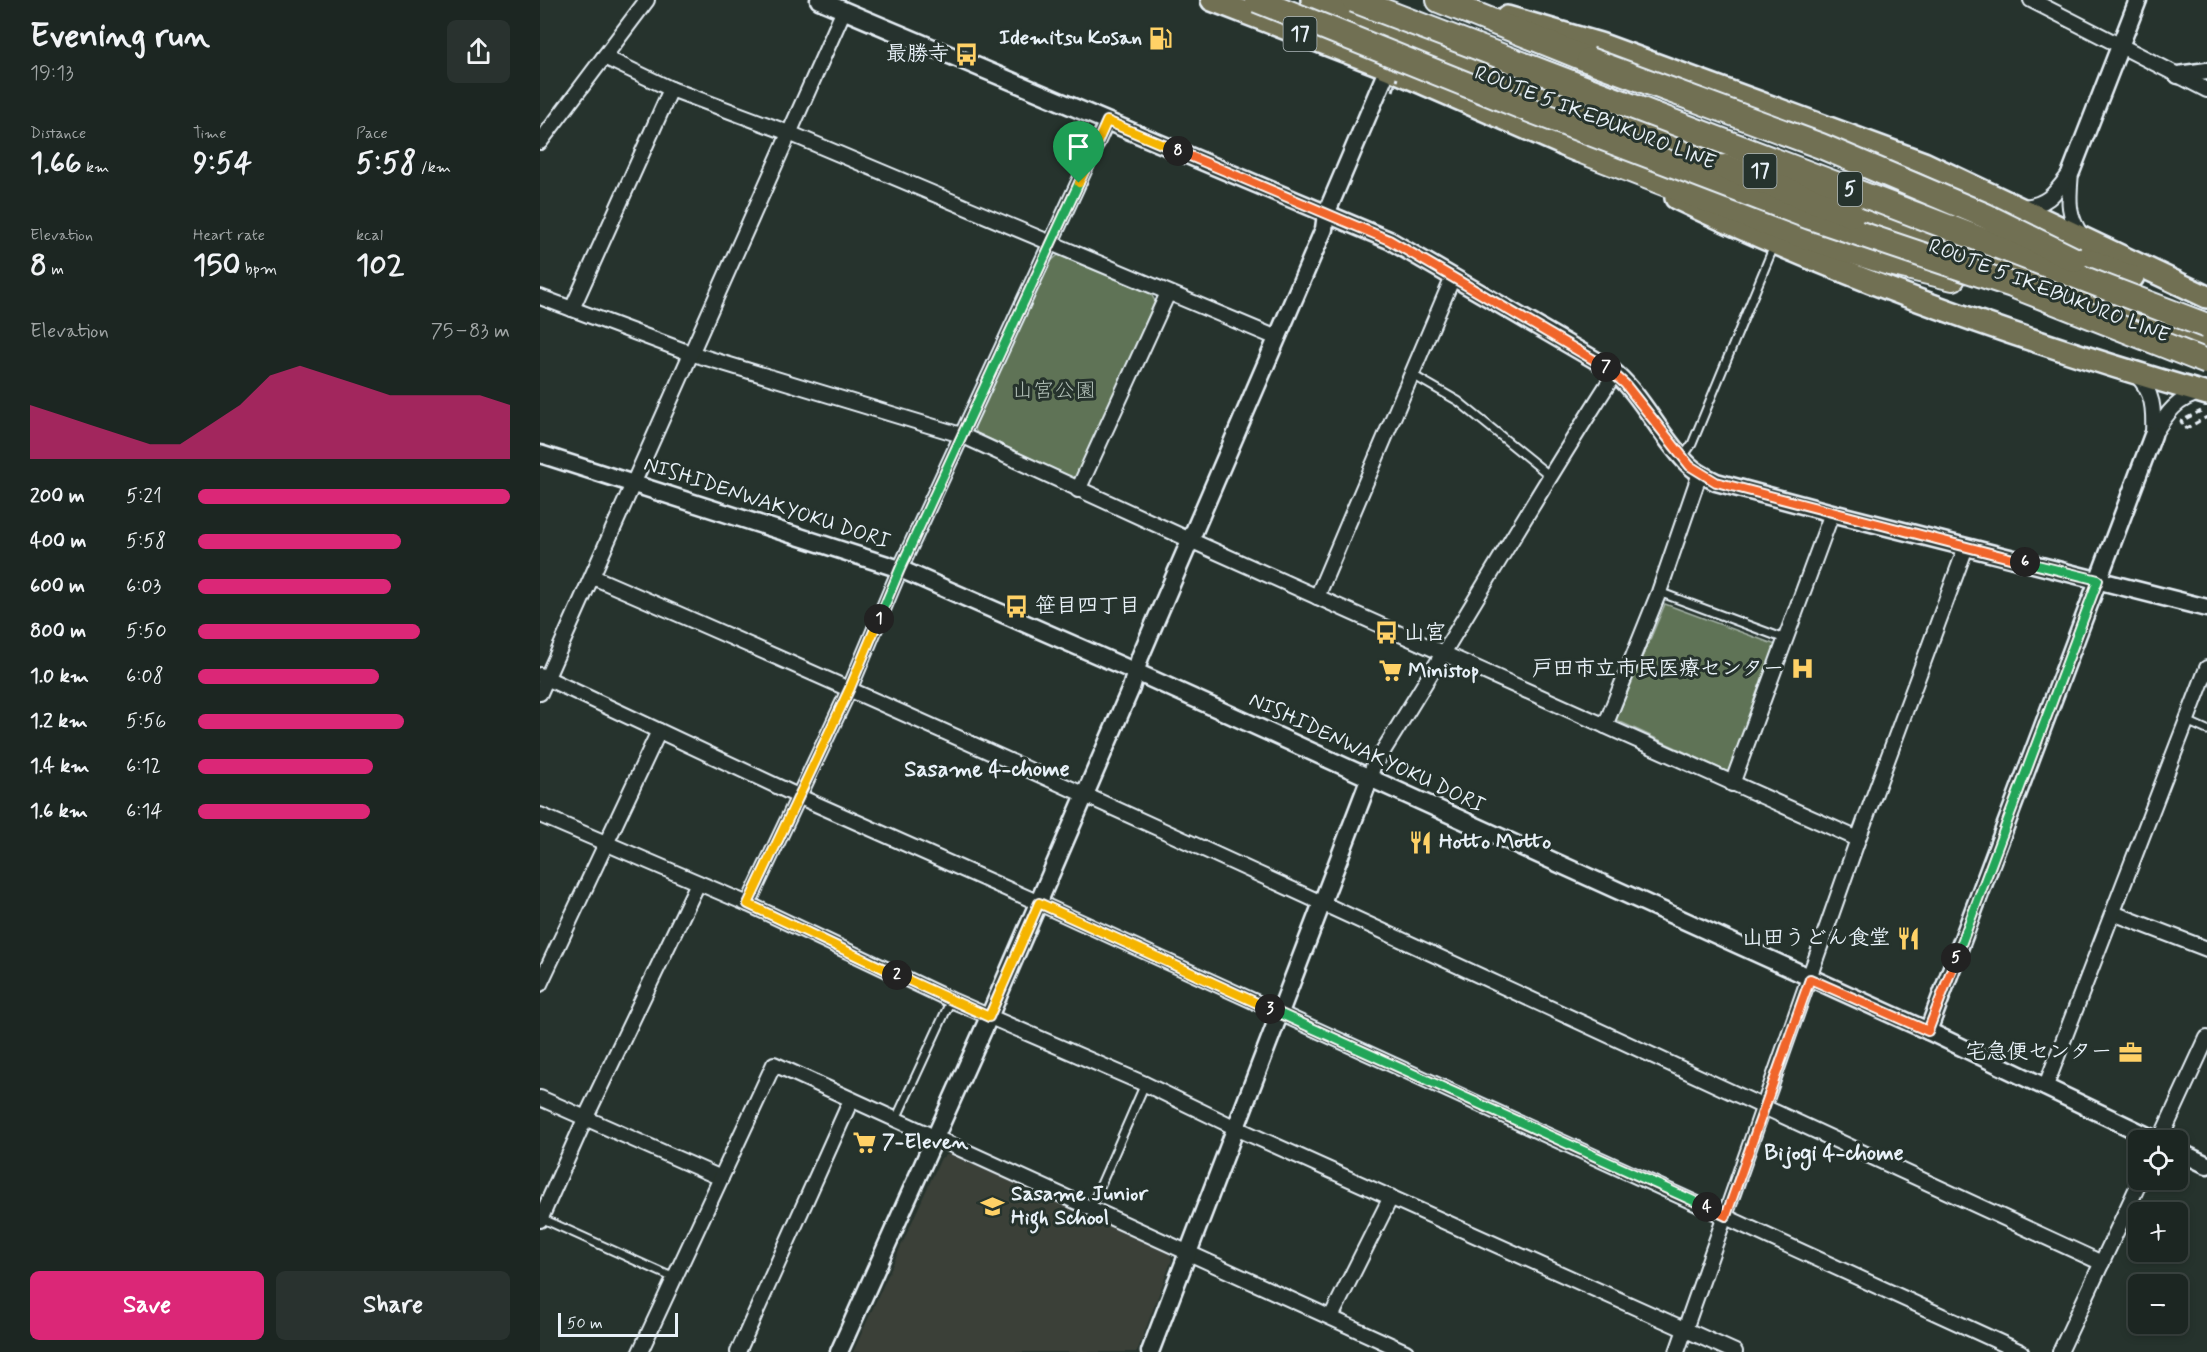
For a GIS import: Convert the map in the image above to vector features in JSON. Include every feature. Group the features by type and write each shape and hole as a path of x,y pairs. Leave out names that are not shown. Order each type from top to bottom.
{"highway":[{"name":"17","path":"1212,0 1388,68 1564,144 1775,245 2035,342 2131,371 2206,398"},
{"path":"1257,0 1541,115 1810,217 2012,285 2207,363"},
{"name":"ROUTE 5 IKEBUKURO LINE","path":"1285,0 2207,349"},
{"name":"17","path":"1312,0 1763,172 2207,349"},
{"name":"17","path":"1334,0 1767,167 1937,228 2207,331"},
{"name":"ROUTE 5 IKEBUKURO LINE","path":"1354,0 2207,326"},
{"path":"1390,0 1420,9 1829,164 2031,245 2080,250"},
{"path":"1439,0 1589,60 1821,146 1986,216 2199,294"},
{"path":"1448,0 1600,44 1924,163 2015,207 2080,250 2207,313"},
{"path":"1555,94 1738,195 1852,247"},
{"path":"1564,144 1782,229 1852,247 1953,278 2207,363"},
{"path":"1937,228 2051,245 2137,278 2199,294"},
{"name":"17","path":"2041,283 2118,322 2187,363 2207,371"}],"street":[{"path":"540,142 647,0"},
{"path":"819,0 1389,240 1615,373 1682,458 1700,473 1734,488 2207,608"},
{"path":"2031,0 2207,90"},
{"path":"2015,207 2042,203 2057,191 2071,172 2138,0"},
{"path":"540,693 543,677 593,577 690,353 844,10"},
{"path":"604,57 671,88 789,133 1277,338"},
{"path":"839,1352 989,1017 1131,688 1140,657 1324,229 1326,214 1388,68"},
{"path":"2178,75 2207,71"},
{"path":"572,309 671,88"},
{"path":"748,904 850,688 900,569 1107,121"},
{"path":"2071,172 2070,215 2080,250"},
{"path":"1317,597 1453,277"},
{"path":"1078,490 1168,293"},
{"path":"540,297 690,353 961,435 1078,490 1732,784 1858,838"},
{"path":"2131,371 2151,394 2154,407 2153,435"},
{"path":"1150,1352 1372,768 1445,654 1549,475 1615,373"},
{"path":"1928,1031 2153,435 2176,404 2190,395 2206,398"},
{"name":"NISHIDENWAKYOKU DORI","path":"540,454 900,569 1136,672 1369,780 1928,1031 2136,1130"},
{"path":"1605,726 1659,592 1700,473"},
{"path":"1732,784 1832,513"},
{"path":"1677,1352 1858,838 1966,547"},
{"path":"593,577 850,688 1322,901 2102,1263"},
{"path":"2045,1088 2207,668"},
{"path":"543,677 800,797 1039,903 2021,1352"},
{"path":"540,984 660,731"},
{"path":"540,815 748,904 951,1000 1145,1084 1236,1128 1735,1352"},
{"path":"540,1219 585,1119 698,883"},
{"path":"2113,914 2207,949"},
{"path":"2163,1130 2207,1038"},
{"path":"640,1352 774,1064 1406,1352"},
{"path":"540,1098 721,1178"},
{"path":"738,1352 851,1100"},
{"path":"2188,1156 2207,1165"},
{"path":"2060,1352 2136,1190"},
{"path":"1331,1317 1391,1197"}],"lane":[{"path":"1682,458 1692,444 1775,245"},
{"path":"1411,374 1458,401 1549,475"},
{"path":"1659,592 1785,639"},
{"path":"2187,721 2207,730"},
{"path":"896,1119 951,1000"},
{"path":"1090,1207 1145,1084"},
{"path":"540,1219 674,1278"}],"path":[{"path":"2206,398 2181,421 2185,429 2207,417"}],"shaded area":[{"name":"Sasame Junior High School","path":"951,1153 1170,1253 1172,1260 1137,1352 853,1352 941,1158"}],"green space":[{"name":"山宮公園","path":"1058,255 1151,294 1155,301 1080,475 1073,478 977,433 973,426 1050,262"},
{"path":"1665,604 1776,645 1728,772 1616,720"}],"place":[{"name":"Idemitsu Kosan","path":"1160,38"},
{"name":"最勝寺","path":"967,54"},
{"name":"笹目四丁目","path":"1017,606"},
{"name":"山宮","path":"1386,633"},
{"name":"戸田市立市民医療センター","path":"1802,669"},
{"name":"Ministop","path":"1390,671"},
{"name":"Hotto Motto","path":"1421,842"},
{"name":"山田うどん食堂","path":"1908,938"},
{"name":"宅急便センター","path":"2130,1052"},
{"name":"7-Eleven","path":"864,1142"},
{"name":"Sasame Junior High School","path":"993,1206"}],"district":[{"name":"Sasame 4-chome","path":"987,770"},
{"name":"Bijogi 4-chome","path":"1834,1154"}],"route":[{"path":"1107,121 1389,240 1609,368 1625,384 1682,458 1690,466 1716,482 2098,580 1928,1031 1810,979 1726,1216 1039,903 989,1017 748,904 800,797 850,688 900,569 1079,183 1107,121"}]}
